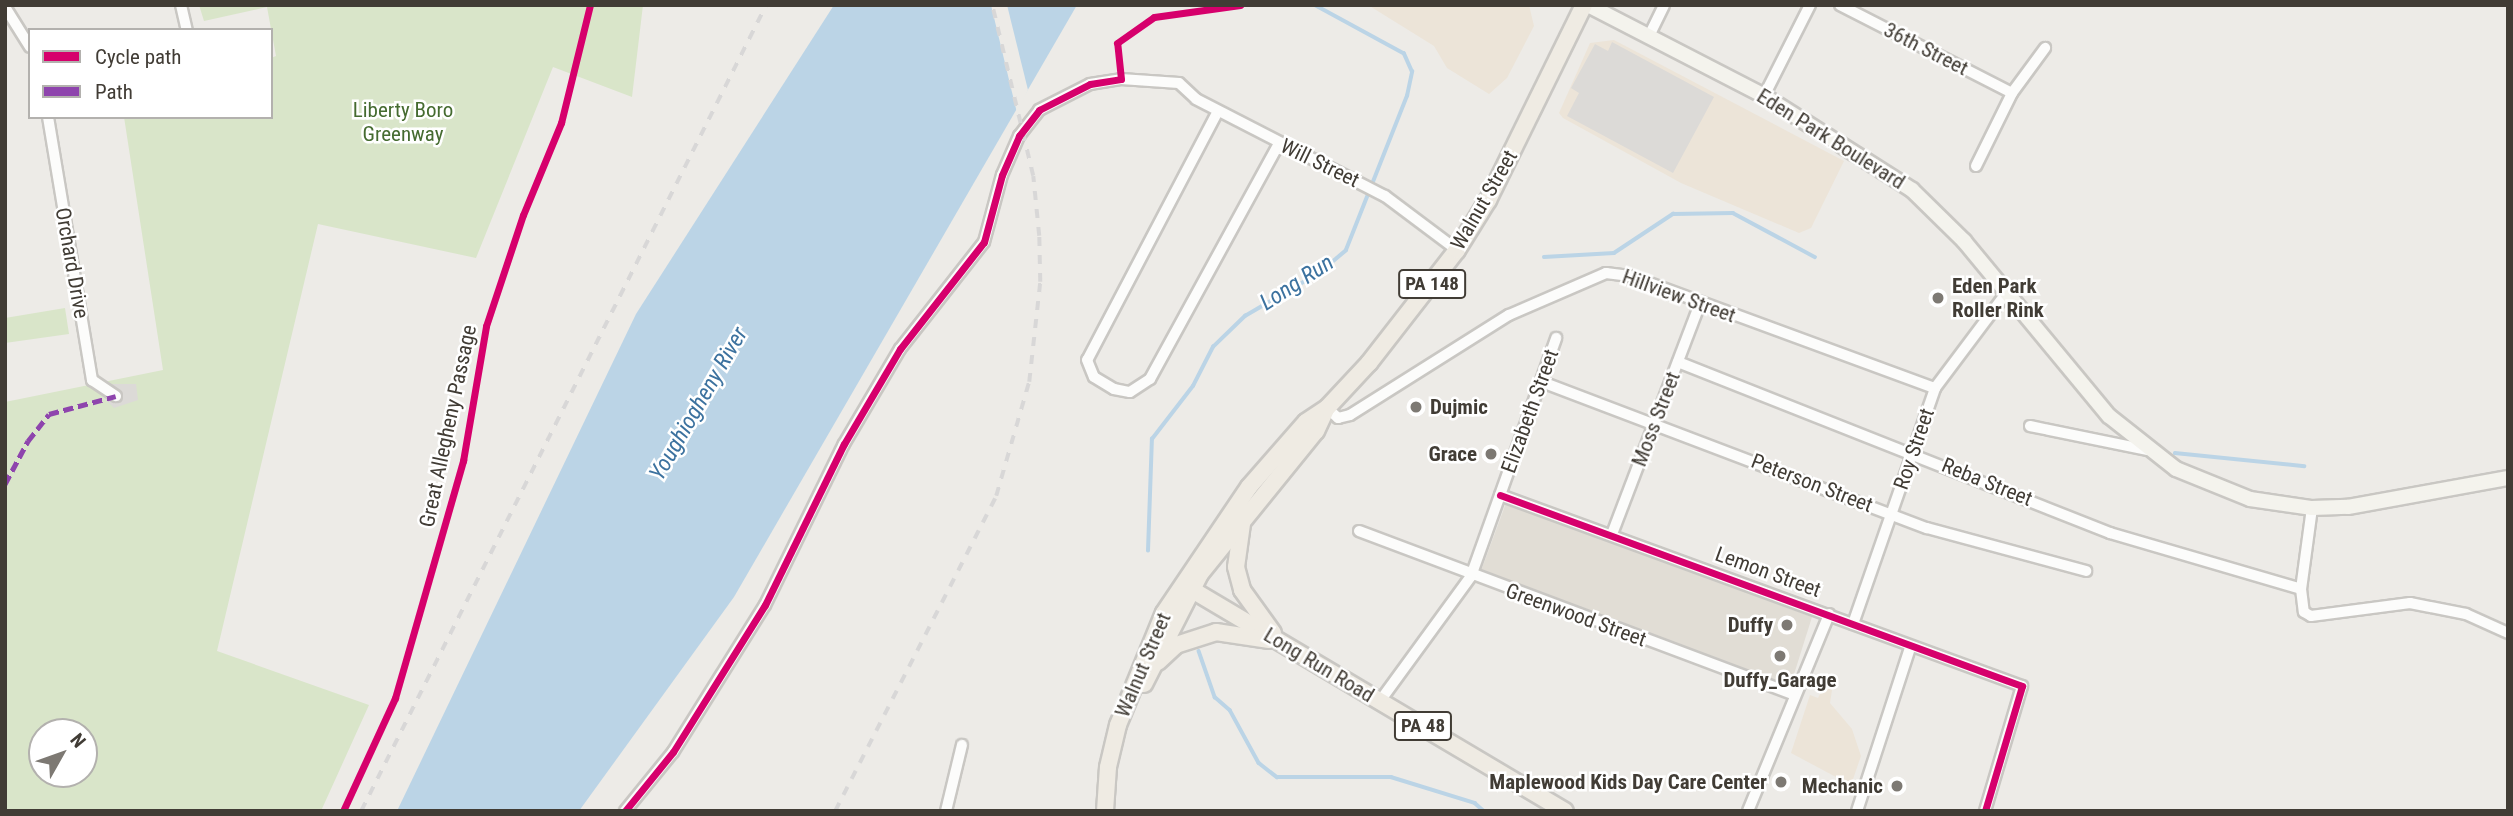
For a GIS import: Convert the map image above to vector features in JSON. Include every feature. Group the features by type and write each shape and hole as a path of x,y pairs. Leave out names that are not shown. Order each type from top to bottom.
{"main road":[{"name":"Eden Park Boulevard","path":"1586,5 1765,96 1912,190 1964,240 2109,416 2147,450 2210,485 2250,499 2312,508 2348,506 2508,478"},
{"name":"Walnut Street","path":"1105,810 1108,767 1118,725 1150,641 1248,487 1306,422 1327,408 1397,330 1457,250 1498,181 1586,5"},
{"name":"Walnut Street","path":"1105,810 1151,668 1187,586 1316,431 1327,408"},
{"path":"1245,514 1237,540 1236,568 1242,590 1281,643"},
{"name":"Long Run Road","path":"1187,586 1565,811"},
{"name":"PA 48","path":"1151,668 1176,645 1216,632 1281,643"}],"street":[{"path":"181,5 187,28"},
{"path":"1649,36 1664,5"},
{"path":"1765,96 1810,5"},
{"name":"36th Street","path":"1840,5 2012,93"},
{"path":"5,7 28,44"},
{"path":"1976,166 2012,93 2045,48"},
{"name":"Will Street","path":"625,811 673,752 765,605 844,444 900,349 971,265 984,242 1010,155 1038,110 1090,84 1121,79 1179,83 1218,111 1385,196 1457,250"},
{"path":"1218,111 1087,360 1094,377 1114,389 1130,392 1150,379 1279,143"},
{"name":"Orchard Drive","path":"48,119 92,380 116,396"},
{"name":"Hillview Street","path":"1327,408 1338,418 1350,415 1509,315 1588,277 1618,273 1935,388"},
{"name":"Roy Street","path":"1853,624 1935,388 2007,292"},
{"name":"Moss Street","path":"1612,534 1700,303"},
{"name":"Elizabeth Street","path":"1380,701 1471,576 1556,338"},
{"name":"Reba Street","path":"1678,362 1914,452 2110,533 2301,589"},
{"name":"Peterson Street","path":"1542,382 1927,528 2086,571"},
{"path":"2030,426 2147,450"},
{"name":"Lemon Street","path":"1500,495 1829,614 1910,648 2022,686 1985,811"},
{"path":"2312,508 2301,589 2301,607 2311,616 2410,603 2466,614 2508,633"},
{"name":"Greenwood Street","path":"1359,531 1471,576 1795,695"},
{"path":"1748,811 1829,614"},
{"path":"1857,811 1910,648"},
{"path":"946,811 962,745"}],"shaded area":[{"path":"1368,5 1529,5 1534,26 1507,78 1489,94 1447,68 1434,46"},
{"path":"1614,40 1844,161 1811,228 1799,233 1681,183 1563,118 1559,113 1590,43"},
{"path":"1612,42 1714,97 1673,173 1567,116 1579,93 1571,88 1595,44 1608,51"},
{"path":"100,384 136,384 138,400 114,408 96,390"},
{"path":"1506,503 1812,617 1790,687 1481,571"},
{"path":"1824,686 1832,690 1830,703 1852,729 1861,756 1851,785 1791,753 1810,695 1818,698"}],"green space":[{"name":"Liberty Boro Greenway","path":"199,5 643,5 632,97 553,67 476,258 318,224 217,651 369,705 321,811 5,811 5,402 163,370 124,119 273,119 273,57 276,56 273,28 267,7 204,21"},
{"path":"65,308 69,334 5,343 5,318"}],"water":[{"name":"Youghiogheny River","path":"834,5 1077,5 734,597 579,811 397,811 636,314"}],"pier":[{"path":"991,5 1007,5 1028,90 1017,113"}],"waterway":[{"name":"Long Run","path":"1148,551 1152,439 1193,386 1213,347 1245,316 1319,273 1346,250 1407,96 1412,72 1404,54 1314,5"},
{"path":"1544,257 1614,253 1673,214 1733,213 1815,257"},
{"path":"2175,453 2304,466"},
{"name":"Long Run","path":"1199,651 1215,697 1230,710 1259,763 1277,777 1391,777 1475,803 1484,811"}],"railway":[{"path":"361,811 766,5"},
{"path":"835,811 996,496 1029,382 1040,282 1039,236 1033,176 992,5"}],"marked path":[{"path":"5,484 28,441 49,414 116,396"}],"cycle path":[{"name":"Great Allegheny Passage","path":"343,811 395,698 463,461 486,326 523,215 561,123 590,5"},
{"path":"625,811 673,752 765,605 844,444 900,349 984,242 1002,175 1019,136 1039,110 1090,84 1121,79 1117,43 1154,17 1240,5"},
{"path":"1500,495 2022,686 1985,811"}],"place":[{"name":"Eden Park Roller Rink","path":"1938,298"},
{"name":"Dujmic","path":"1416,407"},
{"name":"Grace","path":"1491,454"},
{"name":"Duffy","path":"1787,625"},
{"name":"Duffy_Garage","path":"1780,656"},
{"name":"Maplewood Kids Day Care Center","path":"1781,782"},
{"name":"Mechanic","path":"1897,786"}]}
